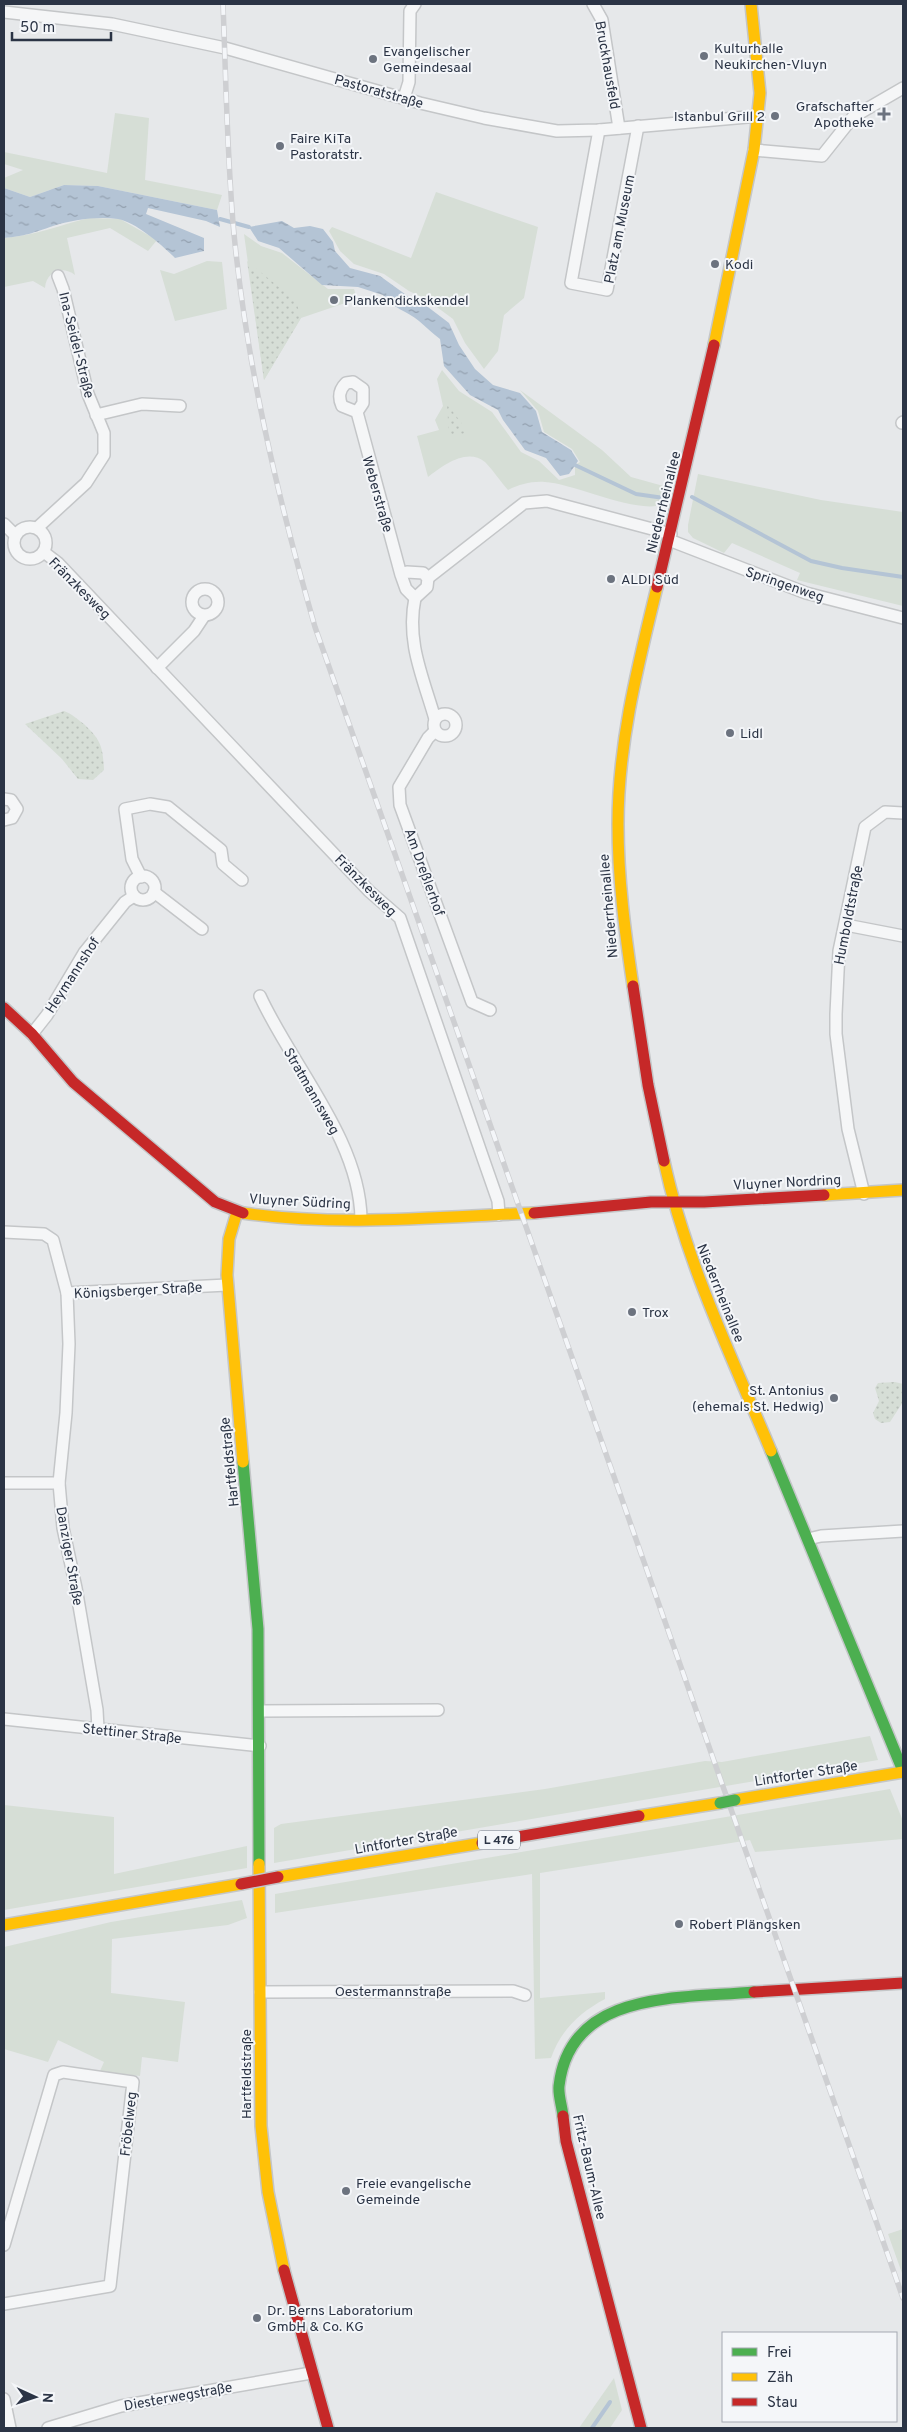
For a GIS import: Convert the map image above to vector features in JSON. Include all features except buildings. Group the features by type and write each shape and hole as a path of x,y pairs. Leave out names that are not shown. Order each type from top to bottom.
{"street":[{"path":"404,98 409,82 410,11 415,4"},
{"name":"Bruckhausfeld","path":"592,4 602,20 619,128"},
{"name":"Niederrheinallee","path":"751,4 758,57 759,116 754,150 705,392 633,685 624,754 618,851 621,907 642,1050 673,1201 688,1251 716,1323 808,1539 903,1772"},
{"name":"Pastoratstraße","path":"4,12 112,24 225,48 404,98 484,118 557,131 599,130 759,116"},
{"path":"754,150 822,156 853,117 903,88"},
{"name":"Platz am Museum","path":"599,130 571,284 607,290 638,126"},
{"name":"Ina-Seidel-Straße","path":"38,528 86,484 104,455 104,433 88,394 65,296 58,276"},
{"name":"Ina-Seidel-Straße","path":"96,415 142,404 180,406"},
{"name":"Weberstraße","path":"357,412 401,575 406,588 415,598"},
{"path":"415,598 427,587 428,578 524,502 547,501 670,537"},
{"name":"Fränzkesweg","path":"4,524 15,535 13,546 17,554 27,559 35,560 44,553 48,546 46,537 38,528"},
{"path":"15,535 22,529 38,528"},
{"name":"Springenweg","path":"670,537 806,593 903,618"},
{"name":"Fränzkesweg","path":"44,553 58,563 369,892 400,918 498,1201 499,1215"},
{"path":"401,575 407,572 423,573 428,578"},
{"name":"Am Dreßlerhof","path":"415,598 412,616 412,639 435,725 399,787 400,805 472,1002 490,1010"},
{"path":"157,668 194,631 204,616"},
{"path":"4,799 12,800 16,809 12,818 4,820"},
{"path":"202,930 154,892 153,883 146,877 141,877 132,859 124,809 150,804 168,807 221,850 223,864 242,880"},
{"name":"Humboldtstraße","path":"864,1194 848,1129 836,1034 837,968 865,827 885,812 903,813"},
{"name":"Heymannshof","path":"32,1034 47,1015 84,953 125,902 134,896 132,885 141,877"},
{"path":"134,896 138,899 148,899 154,892"},
{"path":"846,925 903,936"},
{"name":"Stratmannsweg","path":"260,996 275,1029 322,1104 338,1134 361,1198 361,1218"},
{"name":"Vluyner Südring","path":"4,1008 32,1034 73,1082 215,1202 237,1212 272,1217 361,1218 499,1215 563,1212 673,1201"},
{"name":"Vluyner Nordring","path":"673,1201 864,1194 903,1190"},
{"name":"Hartfeldstraße","path":"237,1212 230,1227 226,1253 226,1285 258,1629 261,2126 268,2192 287,2285 328,2428"},
{"name":"Königsberger Straße","path":"4,1232 44,1234 54,1240 67,1293 226,1285"},
{"name":"Danziger Straße","path":"67,1293 69,1344 66,1413 59,1483 63,1528 80,1607 97,1710 98,1729"},
{"path":"4,1483 59,1483"},
{"path":"808,1539 903,1530"},
{"path":"259,1711 438,1710"},
{"name":"Stettiner Straße","path":"4,1718 260,1746"},
{"name":"Lintforter Straße","path":"4,1925 903,1772"},
{"name":"Fritz-Baum-Allee","path":"873,1984 903,1978"},
{"name":"Fritz-Baum-Allee","path":"641,2428 566,2142 559,2088 566,2055 580,2033 590,2024 621,2007 655,2001 903,1983"},
{"name":"Oestermannstraße","path":"260,1992 513,1991 524,1996"},
{"name":"Fröbelweg","path":"4,2246 54,2074 62,2072 133,2082 110,2286 4,2304"},
{"name":"Diesterwegstraße","path":"48,2428 121,2406 311,2373"},
{"path":"4,2399 10,2428"}],"shaded area":[{"path":"115,113 149,118 145,180 222,195 217,210 98,186 64,185 30,197 4,188 4,178 23,170 4,164 4,152 107,173"},
{"path":"436,192 538,227 524,298 504,315 498,351 484,369 465,343 453,319 426,299 409,291 384,274 354,264 340,251 329,231 332,227 411,258"},
{"path":"89,218 120,219 157,240 148,251 110,228 67,238 75,275 60,270 48,278 45,288 33,281 4,287 4,238 36,233"},
{"path":"244,234 261,246 282,253 328,289 354,289 357,299 301,318 264,380"},
{"path":"207,261 222,262 227,309 175,321 160,270 174,274"},
{"path":"247,261 296,301 301,318 264,380"},
{"path":"442,370 459,391 492,412 521,452 539,461 559,480 575,475 575,465 580,462 572,449 544,432 538,411 520,390 602,450 631,477 667,487 664,503 654,506 640,506 545,482 526,483 508,490 485,462 470,456 447,463 428,477 417,436 439,430 435,420 443,406 437,379"},
{"path":"447,404 469,433 449,435"},
{"path":"698,474 821,500 903,512 903,606 797,580 800,573 732,543 724,553 693,538 688,532 688,525"},
{"path":"64,711 84,724 100,744 104,770 93,780 78,779 62,759 25,724"},
{"path":"895,1382 903,1384 903,1402 890,1422 881,1423 875,1419 873,1413 879,1401 875,1388 878,1383"},
{"path":"870,1736 878,1760 274,1863 274,1828 281,1824 545,1789 705,1761 722,1762"},
{"path":"890,1789 903,1821 903,1839 755,1852 750,1840 540,1873 540,1998 605,1992 605,1999 587,2010 572,2023 560,2039 551,2058 535,2059 532,1874 275,1913 275,1894"},
{"path":"4,1805 114,1817 114,1874 247,1846 247,1868 4,1910"},
{"path":"242,1900 247,1918 228,1925 112,1939 111,1993 185,2002 178,2062 142,2057 140,2076 100,2071 104,2062 58,2040 48,2062 4,2049 4,1947 111,1922"},
{"path":"903,2229 903,2276 888,2234"},
{"path":"614,2378 622,2410 610,2428 579,2428"}],"water":[{"path":"64,185 98,186 217,210 220,227 206,221 148,208 146,214 204,238 204,251 175,258 141,229 118,219 93,218 76,220 29,234 4,238 4,188 30,197"},
{"path":"282,221 294,228 310,226 323,229 333,242 335,251 350,268 380,276 409,297 424,304 449,323 459,345 475,369 493,385 520,393 536,411 542,432 571,450 578,461 569,474 560,476 546,458 525,450 498,410 470,395 444,366 440,339 419,321 395,306 383,295 358,287 322,285 279,248 258,241 249,227"}],"waterway":[{"path":"220,219 249,227"},
{"name":"Plankendickskendel","path":"575,465 636,494 664,498"},
{"name":"Plankendickskendel","path":"692,497 811,561 842,568 903,577"},
{"path":"592,2428 610,2402"}],"railway":[{"path":"223,4 228,148 234,234 247,334 277,481 315,627 903,2298"}],"traffic: fast":[{"path":"771,1451 903,1771"},
{"path":"243,1462 258,1629 259,1864"},
{"path":"720,1803 735,1800"},
{"path":"563,2116 559,2086 568,2054 584,2031 606,2015 633,2005 663,1999 754,1992"}],"traffic: slow":[{"path":"714,345 754,150 760,93 751,4"},
{"path":"633,986 625,926 618,845 619,794 621,764 630,704 657,587"},
{"path":"664,1161 673,1199 697,1272 725,1344 771,1451"},
{"path":"824,1195 903,1190"},
{"path":"237,1212 229,1239 227,1275 243,1462"},
{"path":"243,1213 279,1217 352,1220 534,1213"},
{"path":"735,1800 903,1772"},
{"path":"639,1816 720,1803"},
{"path":"278,1877 482,1843"},
{"path":"259,1864 261,2126 268,2192 284,2270"},
{"path":"4,1925 241,1884"}],"traffic: jam":[{"path":"657,587 714,345"},
{"path":"633,986 648,1085 664,1161"},
{"path":"4,1008 32,1034 73,1082 215,1202 243,1213"},
{"path":"534,1213 651,1202 704,1202 824,1195"},
{"path":"482,1843 639,1816"},
{"path":"241,1884 278,1877"},
{"path":"754,1992 903,1983"},
{"path":"563,2116 566,2141 641,2428"},
{"path":"284,2270 328,2428"}],"place":[{"name":"Kulturhalle Neukirchen-Vluyn","path":"704,56"},
{"name":"Evangelischer Gemeindesaal","path":"373,59"},
{"name":"Grafschafter Apotheke","path":"884,114"},
{"name":"Istanbul Grill 2","path":"775,116"},
{"name":"Faire KiTa Pastoratstr.","path":"280,146"},
{"name":"Kodi","path":"715,264"},
{"name":"Plankendickskendel","path":"334,300"},
{"name":"ALDI Süd","path":"611,579"},
{"name":"Lidl","path":"730,733"},
{"name":"Trox","path":"632,1312"},
{"name":"St. Antonius (ehemals St. Hedwig)","path":"834,1398"},
{"name":"Robert Plängsken","path":"679,1924"},
{"name":"Freie evangelische Gemeinde","path":"346,2191"},
{"name":"Dr. Berns Laboratorium GmbH & Co. KG","path":"257,2318"}]}
